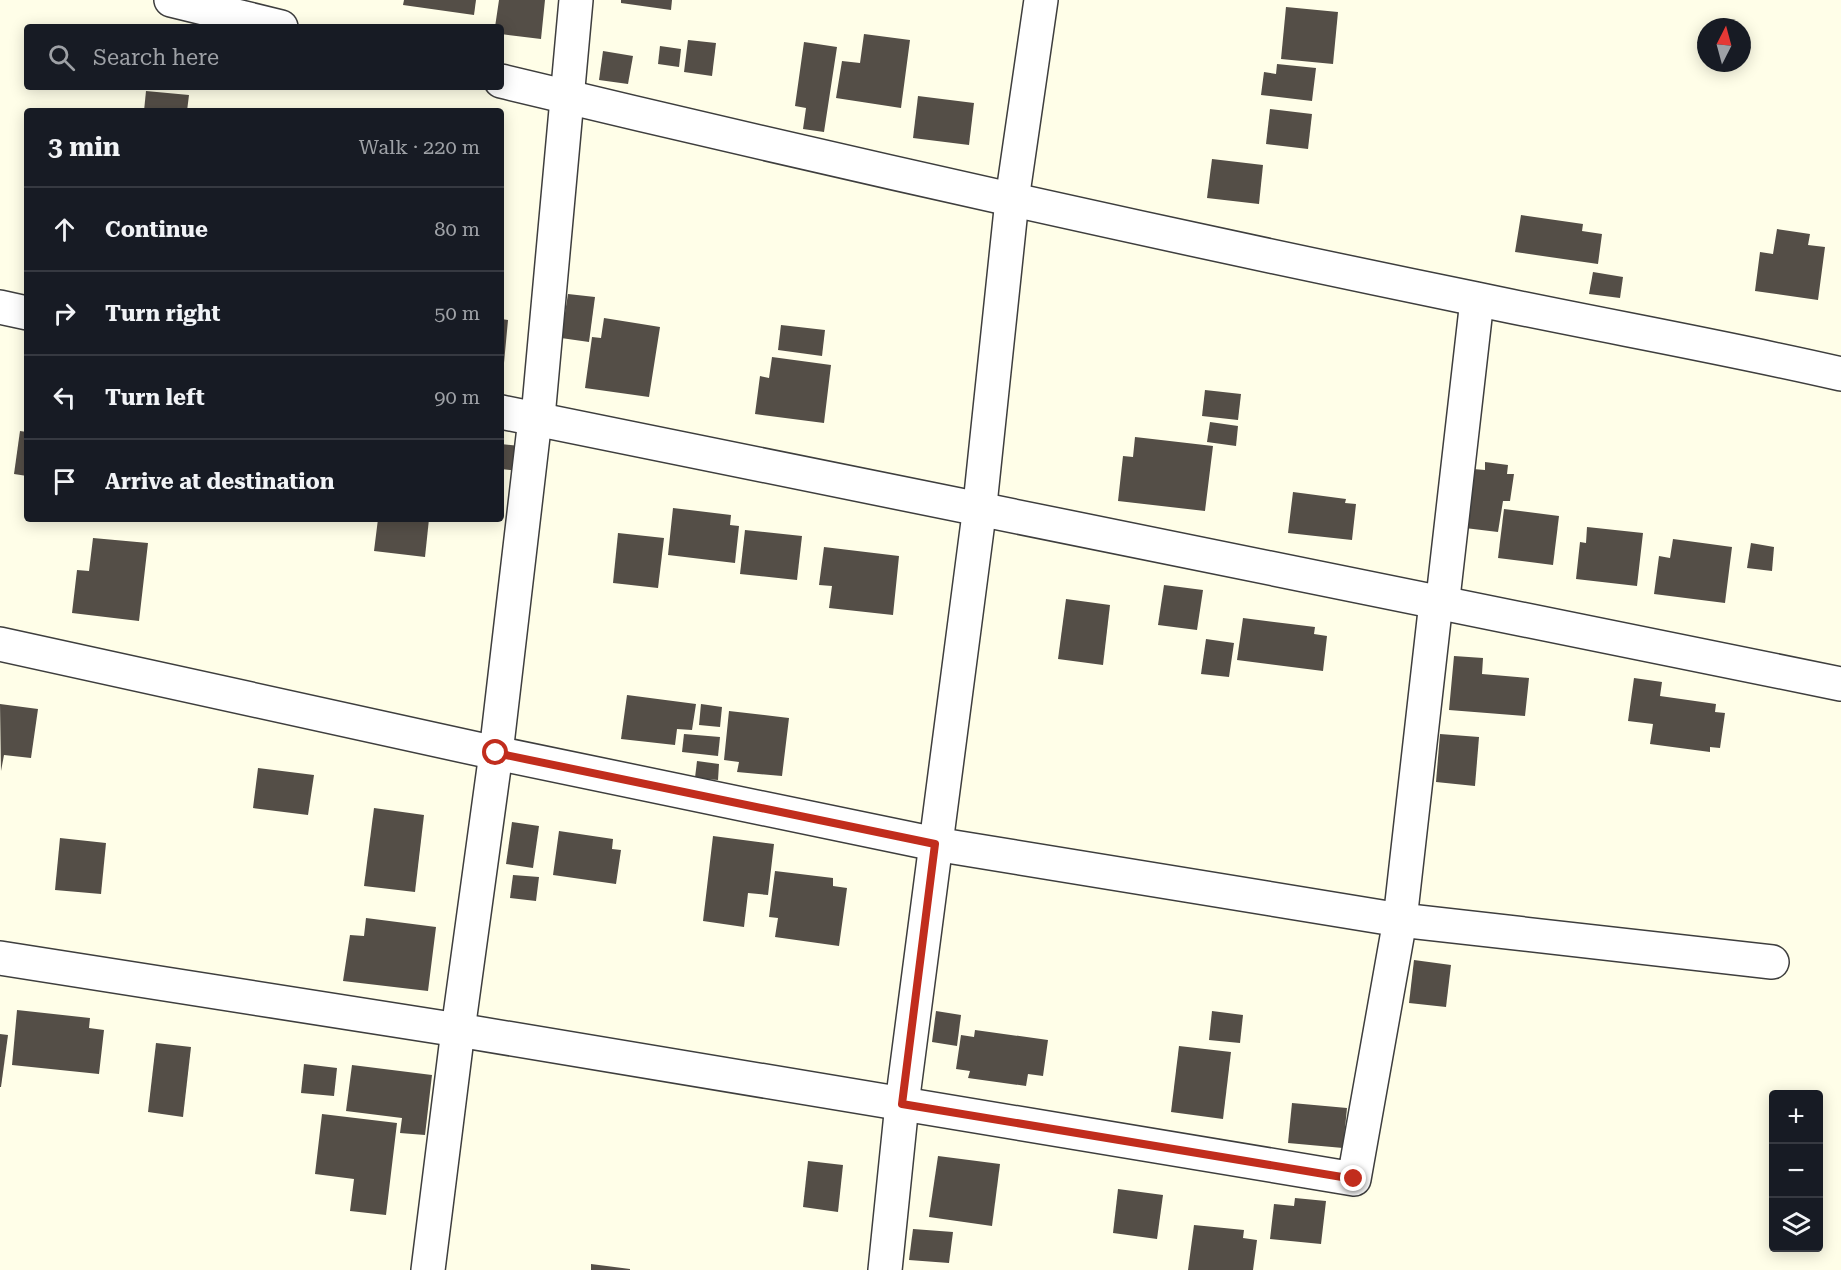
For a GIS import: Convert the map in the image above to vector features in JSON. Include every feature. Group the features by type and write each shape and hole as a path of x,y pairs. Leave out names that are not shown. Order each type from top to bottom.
{"street":[{"path":"171,0 269,24"},
{"path":"428,1270 496,753 535,419 538,417 576,0"},
{"path":"885,1270 902,1104 980,509 1012,200 1041,0"},
{"path":"504,82 1012,200 1477,300 1764,356 1841,374"},
{"path":"1436,602 1443,598 1477,300"},
{"path":"0,308 24,312"},
{"path":"504,413 1841,684"},
{"path":"0,958 458,1030 1354,1179 1400,920 1436,602"},
{"path":"0,644 496,753 935,844 1400,920 1772,962"}],"building":[{"path":"404,0 476,0 474,15 403,5"},
{"path":"499,0 545,0 541,39 504,34 504,24 495,24"},
{"path":"621,0 672,0 671,10 621,3"},
{"path":"1286,7 1338,12 1333,64 1281,59"},
{"path":"864,34 910,40 901,108 836,98 842,61 860,63"},
{"path":"688,40 716,43 712,76 684,72"},
{"path":"804,42 837,47 824,132 803,129 806,108 795,106"},
{"path":"660,46 681,49 679,67 658,64"},
{"path":"603,51 633,56 628,84 599,80"},
{"path":"1277,64 1316,68 1312,101 1261,95 1264,72 1276,74"},
{"path":"146,91 189,95 187,108 144,108"},
{"path":"918,96 974,103 969,145 913,138"},
{"path":"1270,109 1312,114 1308,149 1266,144"},
{"path":"1212,159 1263,165 1259,204 1207,198"},
{"path":"1521,215 1583,224 1582,231 1602,234 1598,264 1515,252"},
{"path":"1777,229 1810,234 1808,245 1825,247 1818,300 1755,291 1760,252 1773,254"},
{"path":"1593,272 1623,277 1620,298 1589,294"},
{"path":"568,294 595,297 589,342 561,338"},
{"path":"604,318 660,327 649,397 585,388 592,337 601,338"},
{"path":"504,319 508,320 504,363"},
{"path":"781,325 825,330 822,356 778,350"},
{"path":"772,357 831,365 824,423 755,414 760,376 769,378"},
{"path":"1205,390 1241,394 1238,420 1202,416"},
{"path":"1210,422 1238,426 1236,446 1207,442"},
{"path":"20,431 24,432 24,476 14,474"},
{"path":"1135,437 1213,446 1205,511 1118,501 1123,456 1133,457"},
{"path":"504,444 520,446 518,471 504,469"},
{"path":"1485,462 1508,465 1507,474 1514,474 1510,501 1503,501 1498,532 1465,528 1473,469 1485,470"},
{"path":"1293,492 1346,499 1345,503 1356,504 1352,540 1288,533"},
{"path":"673,508 731,515 730,525 739,526 735,563 668,555"},
{"path":"1504,509 1559,516 1553,565 1498,558"},
{"path":"378,522 429,522 425,557 374,551"},
{"path":"1587,527 1643,533 1637,586 1576,579 1580,542 1586,543"},
{"path":"745,530 802,536 797,580 740,574"},
{"path":"618,533 664,538 658,588 613,583"},
{"path":"93,538 148,543 139,621 72,613 77,570 89,571"},
{"path":"1673,539 1732,547 1725,603 1654,594 1659,556 1670,558"},
{"path":"1751,543 1774,547 1772,571 1747,568"},
{"path":"824,547 899,556 893,615 829,608 832,586 819,585"},
{"path":"1164,585 1203,590 1197,630 1158,625"},
{"path":"1066,599 1110,605 1103,665 1058,659"},
{"path":"1243,618 1315,627 1314,634 1327,636 1323,671 1237,660"},
{"path":"1206,639 1234,643 1229,677 1201,674"},
{"path":"1454,656 1483,658 1482,674 1529,678 1525,716 1449,710"},
{"path":"1634,678 1662,682 1660,696 1716,704 1715,712 1725,713 1720,748 1710,747 1710,752 1650,744 1653,724 1628,721"},
{"path":"627,695 696,704 692,730 677,729 675,745 621,739"},
{"path":"0,704 38,709 31,758 4,755 1,771"},
{"path":"701,704 722,707 720,727 699,725"},
{"path":"729,711 789,718 782,776 737,772 739,762 724,760"},
{"path":"684,734 720,737 718,756 682,752"},
{"path":"1440,734 1479,737 1475,786 1436,782"},
{"path":"697,761 719,764 718,780 695,778"},
{"path":"258,768 314,775 308,815 253,808"},
{"path":"374,808 424,815 415,892 364,886"},
{"path":"512,822 539,826 533,868 506,864"},
{"path":"559,831 613,839 612,849 621,850 616,884 553,875"},
{"path":"713,836 774,844 768,895 748,893 744,927 703,921"},
{"path":"60,838 106,843 101,894 55,890"},
{"path":"775,871 833,878 833,886 847,888 839,946 775,937 778,918 769,917"},
{"path":"513,875 539,877 536,901 510,898"},
{"path":"366,918 436,927 428,991 343,981 350,935 364,936"},
{"path":"1414,960 1451,965 1446,1007 1409,1003"},
{"path":"17,1010 90,1018 89,1028 104,1030 99,1074 12,1065"},
{"path":"936,1011 961,1015 957,1046 932,1042"},
{"path":"1212,1011 1243,1015 1240,1043 1209,1040"},
{"path":"975,1030 1048,1040 1043,1076 1028,1074 1026,1086 968,1078 970,1071 956,1069 961,1035 974,1037"},
{"path":"0,1034 8,1035 1,1087 0,1087"},
{"path":"156,1043 191,1047 183,1117 148,1112"},
{"path":"1179,1046 1231,1052 1223,1119 1171,1112"},
{"path":"304,1064 337,1068 334,1096 301,1093"},
{"path":"352,1065 432,1075 425,1135 400,1133 402,1118 346,1111"},
{"path":"1292,1103 1347,1108 1343,1148 1288,1143"},
{"path":"322,1114 397,1123 386,1215 350,1211 354,1179 315,1174"},
{"path":"938,1156 1000,1164 992,1226 929,1217"},
{"path":"808,1161 843,1165 838,1212 803,1207"},
{"path":"1118,1189 1163,1195 1157,1239 1113,1233"},
{"path":"1295,1198 1326,1201 1321,1244 1270,1239 1274,1204 1294,1206"},
{"path":"1194,1225 1244,1230 1243,1238 1257,1240 1253,1270 1188,1270"},
{"path":"913,1229 953,1232 949,1263 909,1260"},
{"path":"591,1264 630,1269 630,1270 591,1270"}],"route":[{"path":"496,753 935,844 902,1104 1354,1179"}]}
